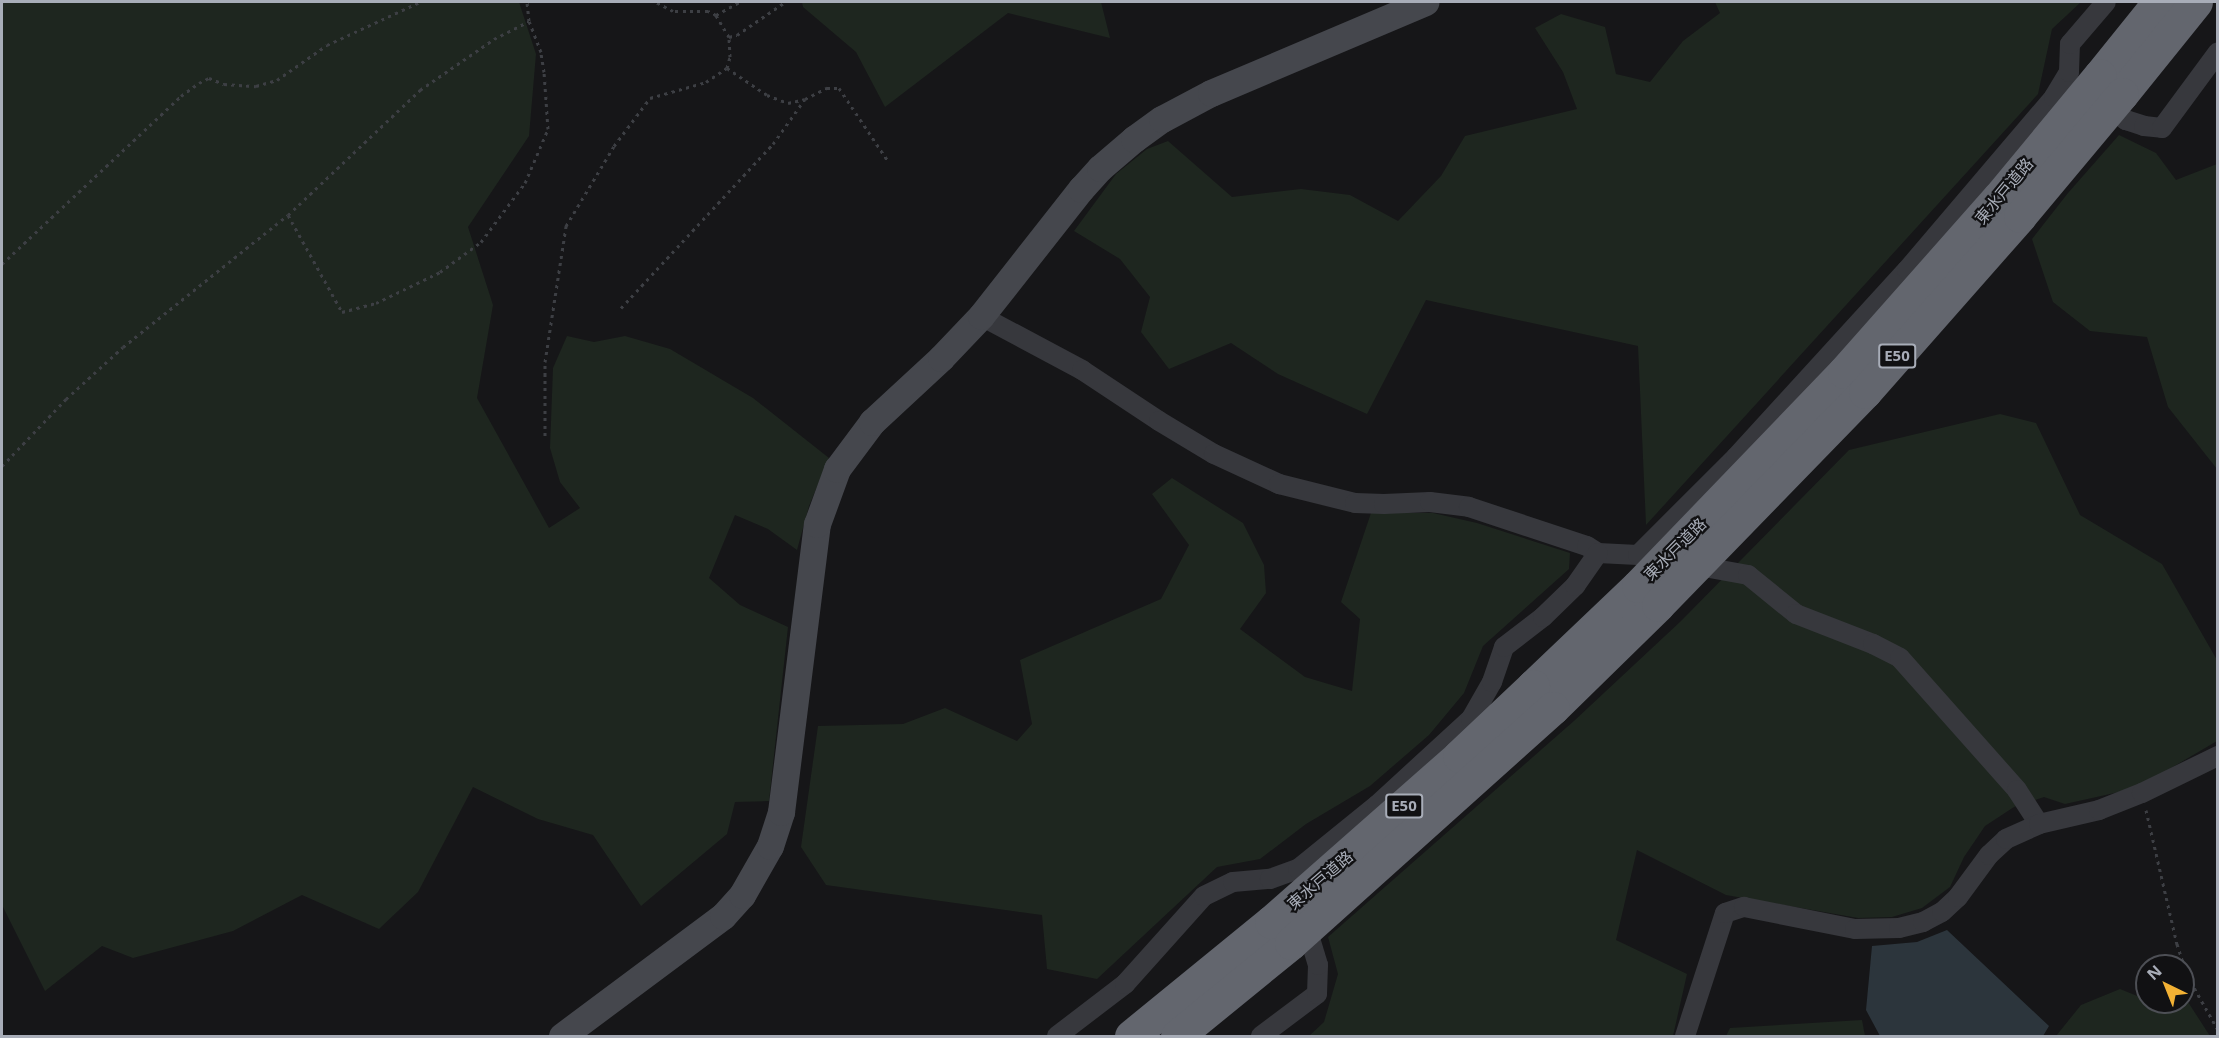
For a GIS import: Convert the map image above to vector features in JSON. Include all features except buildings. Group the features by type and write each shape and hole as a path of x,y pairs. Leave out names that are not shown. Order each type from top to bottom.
{"highway":[{"name":"東水戸道路","path":"1177,1036 1281,932 1543,697 1645,582 1852,364 1999,197 2097,81 2159,2"},
{"name":"東水戸道路","path":"2097,81 2196,2"},
{"name":"東水戸道路","path":"1131,1036 1281,932"}],"street":[{"path":"2106,2 2070,44 2126,120 2162,128 2217,52"},
{"path":"579,1032 723,915 742,896 770,846 781,812 817,524 826,493 851,448 872,423 941,358 981,316 1081,189 1100,168 1134,139 1162,119 1211,93 1409,5"},
{"path":"981,316 1082,370 1159,422 1214,454 1279,484 1355,503 1430,502 1469,507 1587,546 1645,582 1748,575 1796,614 1873,644 1900,658 2017,790 2039,824"},
{"path":"1058,1036 1125,984 1204,896 1233,882 1270,879 1299,869 1377,805 1471,719 1492,682 1504,647 1543,617 1575,586 1598,553"},
{"path":"1685,1036 1725,913 1744,907 1855,929 1899,928 1923,922 1941,912 1958,897 1989,855 2006,839 2039,824 2098,810 2142,793 2217,756"},
{"path":"1261,1036 1317,994 1318,965 1303,914 1270,879"}],"path":[{"path":"2,264 181,96 199,82 209,78 224,84 256,86 277,80 327,45 420,2"},
{"path":"288,215 342,312 376,303 440,272 481,242 525,183 548,129 541,52 529,21 527,2"},
{"path":"545,436 545,362 566,226 614,146 650,98 706,82 727,68 730,57 729,37 716,15 708,11 673,10 656,2"},
{"path":"716,15 739,2"},
{"path":"729,37 737,35 785,2"},
{"path":"2,466 66,399 123,347 288,215 420,90 494,39 529,21"},
{"path":"727,68 767,95 788,103 805,99 826,88 839,88 888,161"},
{"path":"621,308 773,144 805,99"},
{"path":"2142,793 2184,965 2217,1030"}],"shaded area":[{"path":"2,2 519,2 536,54 529,136 468,227 493,305 477,398 549,528 580,508 560,482 550,448 553,368 567,336 594,342 625,336 670,349 753,398 829,458 809,506 797,550 768,529 735,515 709,578 740,605 788,627 769,801 735,802 727,834 641,906 593,835 538,819 473,787 418,892 379,929 302,895 233,931 133,958 102,946 45,991 2,905"},
{"path":"802,2 1101,2 1110,38 1008,13 885,107 856,52 803,7"},
{"path":"1715,2 2081,2 2052,29 2038,94 1646,525 1638,346 1426,300 1367,414 1278,374 1231,343 1169,369 1141,332 1150,297 1120,259 1074,231 1116,174 1147,149 1168,141 1232,197 1301,189 1350,195 1398,221 1441,176 1465,136 1577,109 1563,72 1535,28 1561,14 1605,27 1616,74 1650,82 1683,41 1720,13"},
{"path":"2119,135 2156,153 2176,180 2217,164 2217,469 2168,407 2147,337 2090,331 2053,302 2032,239 2068,193"},
{"path":"2000,414 2036,423 2080,515 2162,564 2217,660 2217,741 2137,788 2065,804 2044,797 2014,807 1985,826 1964,857 1950,887 1922,908 1892,917 1858,918 1726,895 1637,850 1616,940 1687,974 1673,1036 1309,1036 1324,1022 1338,974 1328,937 1575,720 1681,621 1849,450"},
{"path":"1172,478 1243,523 1264,565 1266,593 1240,629 1305,677 1352,691 1360,619 1341,602 1371,513 1433,513 1477,523 1570,553 1569,569 1483,646 1464,693 1429,735 1370,786 1306,824 1260,859 1217,867 1097,979 1047,969 1042,915 826,885 801,847 818,726 903,724 945,708 1017,741 1032,724 1020,660 1161,599 1189,545 1152,494"},
{"path":"1947,930 2049,1026 2043,1036 1880,1036 1866,1010 1872,946 1917,942"},
{"path":"2120,989 2135,995 2135,1014 2195,1013 2210,1036 2056,1036 2081,1005"},
{"path":"1862,1020 1865,1036 1726,1036 1730,1028"}]}
